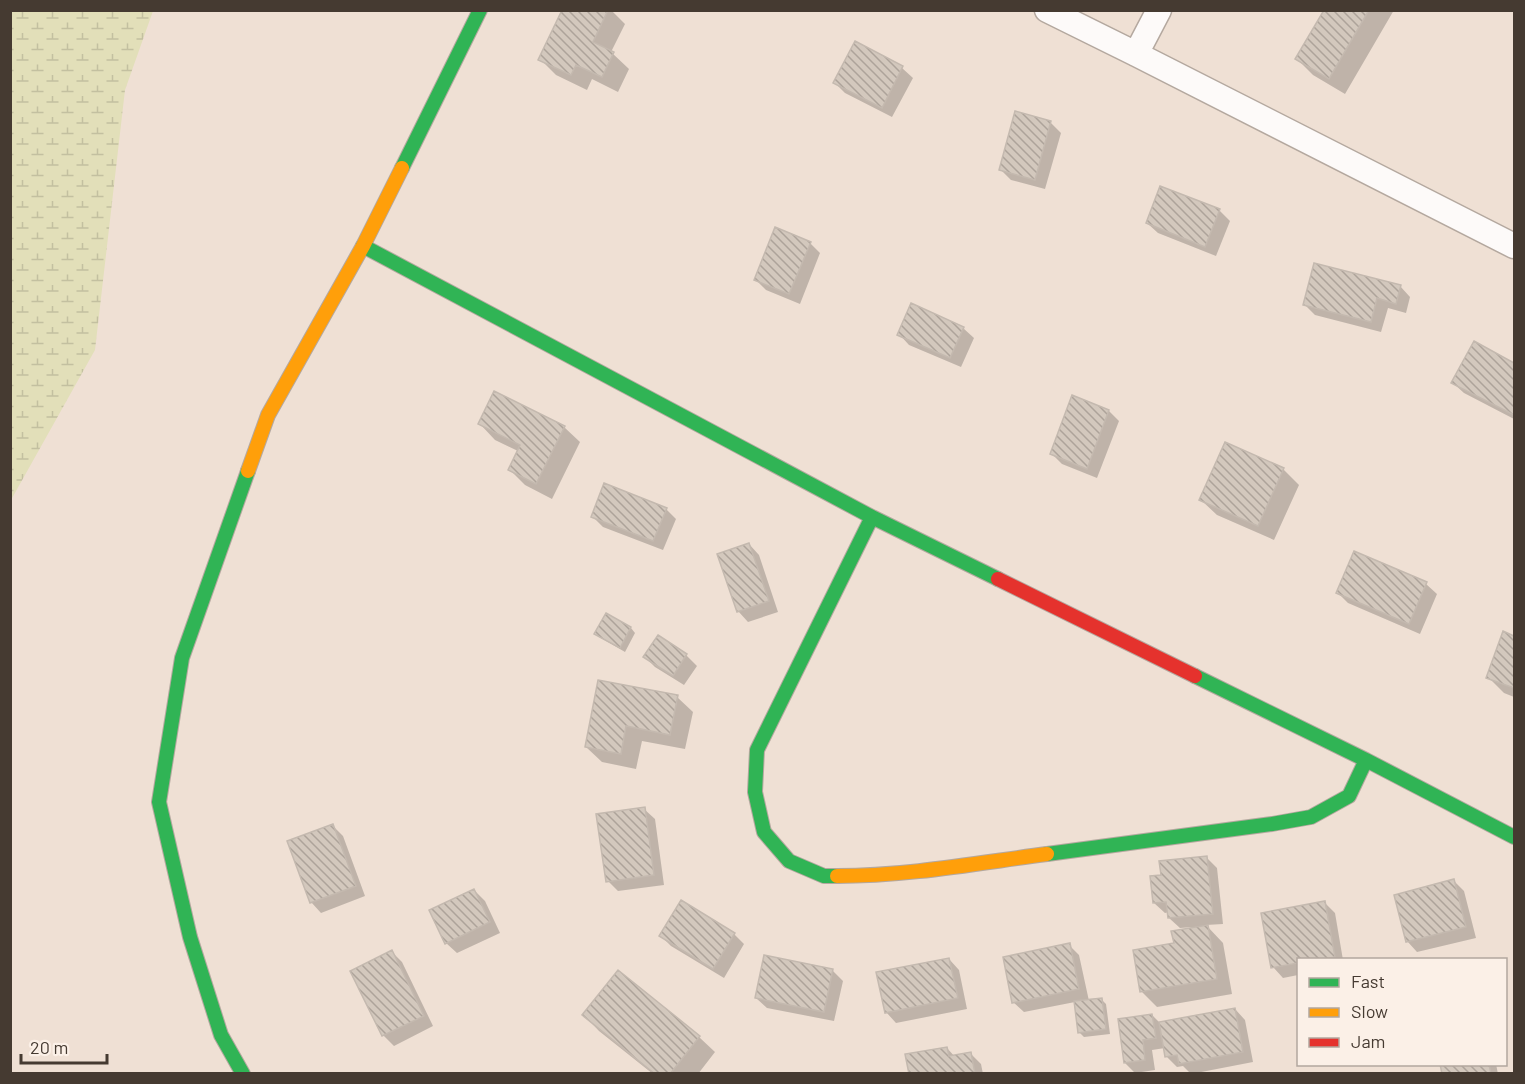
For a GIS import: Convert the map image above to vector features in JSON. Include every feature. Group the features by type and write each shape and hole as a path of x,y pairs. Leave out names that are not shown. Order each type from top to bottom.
{"street":[{"path":"243,1074 221,1035 190,937 159,802 182,658 268,415 363,246 480,10"},
{"path":"1047,10 1515,246"},
{"path":"1136,54 1159,10"},
{"path":"363,246 872,517 1366,760 1515,837"},
{"path":"872,517 757,750 755,792 764,832 789,861 824,876 868,876 1272,824 1311,817 1349,796 1366,760"}],"green space":[{"path":"11,10 153,11 125,90 95,350 11,500"}],"building":[{"path":"562,10 608,10 593,42 614,52 602,77 576,65 571,75 538,60"},
{"path":"1324,10 1369,10 1329,79 1295,59"},
{"path":"855,41 903,66 882,108 833,83"},
{"path":"1015,111 1051,121 1035,180 999,170"},
{"path":"1160,186 1220,209 1205,247 1146,223"},
{"path":"775,227 811,242 789,294 754,280"},
{"path":"1314,263 1401,285 1396,304 1377,298 1371,322 1303,305"},
{"path":"911,303 964,327 950,358 897,335"},
{"path":"1474,341 1514,363 1514,415 1451,383"},
{"path":"494,391 565,426 536,484 508,470 520,445 478,424"},
{"path":"1072,395 1109,410 1087,469 1050,454"},
{"path":"1225,442 1284,468 1258,526 1199,500"},
{"path":"604,483 667,508 653,541 591,517"},
{"path":"749,543 769,601 737,612 717,554"},
{"path":"1354,551 1427,582 1409,624 1336,593"},
{"path":"606,613 631,627 620,648 594,634"},
{"path":"1503,631 1514,636 1514,688 1486,678"},
{"path":"658,635 687,654 673,676 643,657"},
{"path":"598,680 678,695 670,735 626,726 621,754 585,747"},
{"path":"645,807 654,875 606,882 596,814"},
{"path":"333,824 356,886 310,903 287,841"},
{"path":"1207,856 1213,914 1168,918 1166,902 1153,903 1150,876 1161,875 1159,861"},
{"path":"1454,879 1466,927 1406,942 1394,895"},
{"path":"474,889 490,922 445,944 429,910"},
{"path":"681,900 735,933 713,969 659,936"},
{"path":"1325,901 1335,957 1297,958 1297,963 1271,968 1261,913"},
{"path":"1208,925 1217,979 1140,992 1133,950 1174,943 1171,931"},
{"path":"1070,943 1079,989 1012,1003 1003,957"},
{"path":"392,950 424,1016 382,1036 350,971"},
{"path":"764,955 833,969 824,1012 755,998"},
{"path":"949,958 958,998 885,1013 876,972"},
{"path":"618,970 700,1036 670,1074 655,1074 582,1015"},
{"path":"1102,998 1106,1029 1078,1033 1074,1001"},
{"path":"1235,1008 1243,1052 1179,1064 1177,1055 1165,1057 1159,1022"},
{"path":"1152,1014 1156,1038 1143,1040 1145,1060 1124,1063 1118,1019"},
{"path":"947,1047 949,1056 971,1052 975,1074 909,1074 905,1054"},
{"path":"1440,1066 1489,1066 1491,1074 1442,1074"}],"traffic: fast":[{"path":"402,168 480,10"},
{"path":"363,246 872,517 998,579"},
{"path":"243,1074 221,1035 190,937 159,802 182,658 248,471"},
{"path":"837,876 824,876 789,861 764,832 755,792 757,750 872,517"},
{"path":"1195,676 1366,760 1514,837"},
{"path":"1047,854 1311,817 1349,796 1366,760"}],"traffic: slow":[{"path":"248,471 268,415 363,246 402,168"},
{"path":"837,876 916,871 1047,854"}],"traffic: jam":[{"path":"998,579 1195,676"}]}
